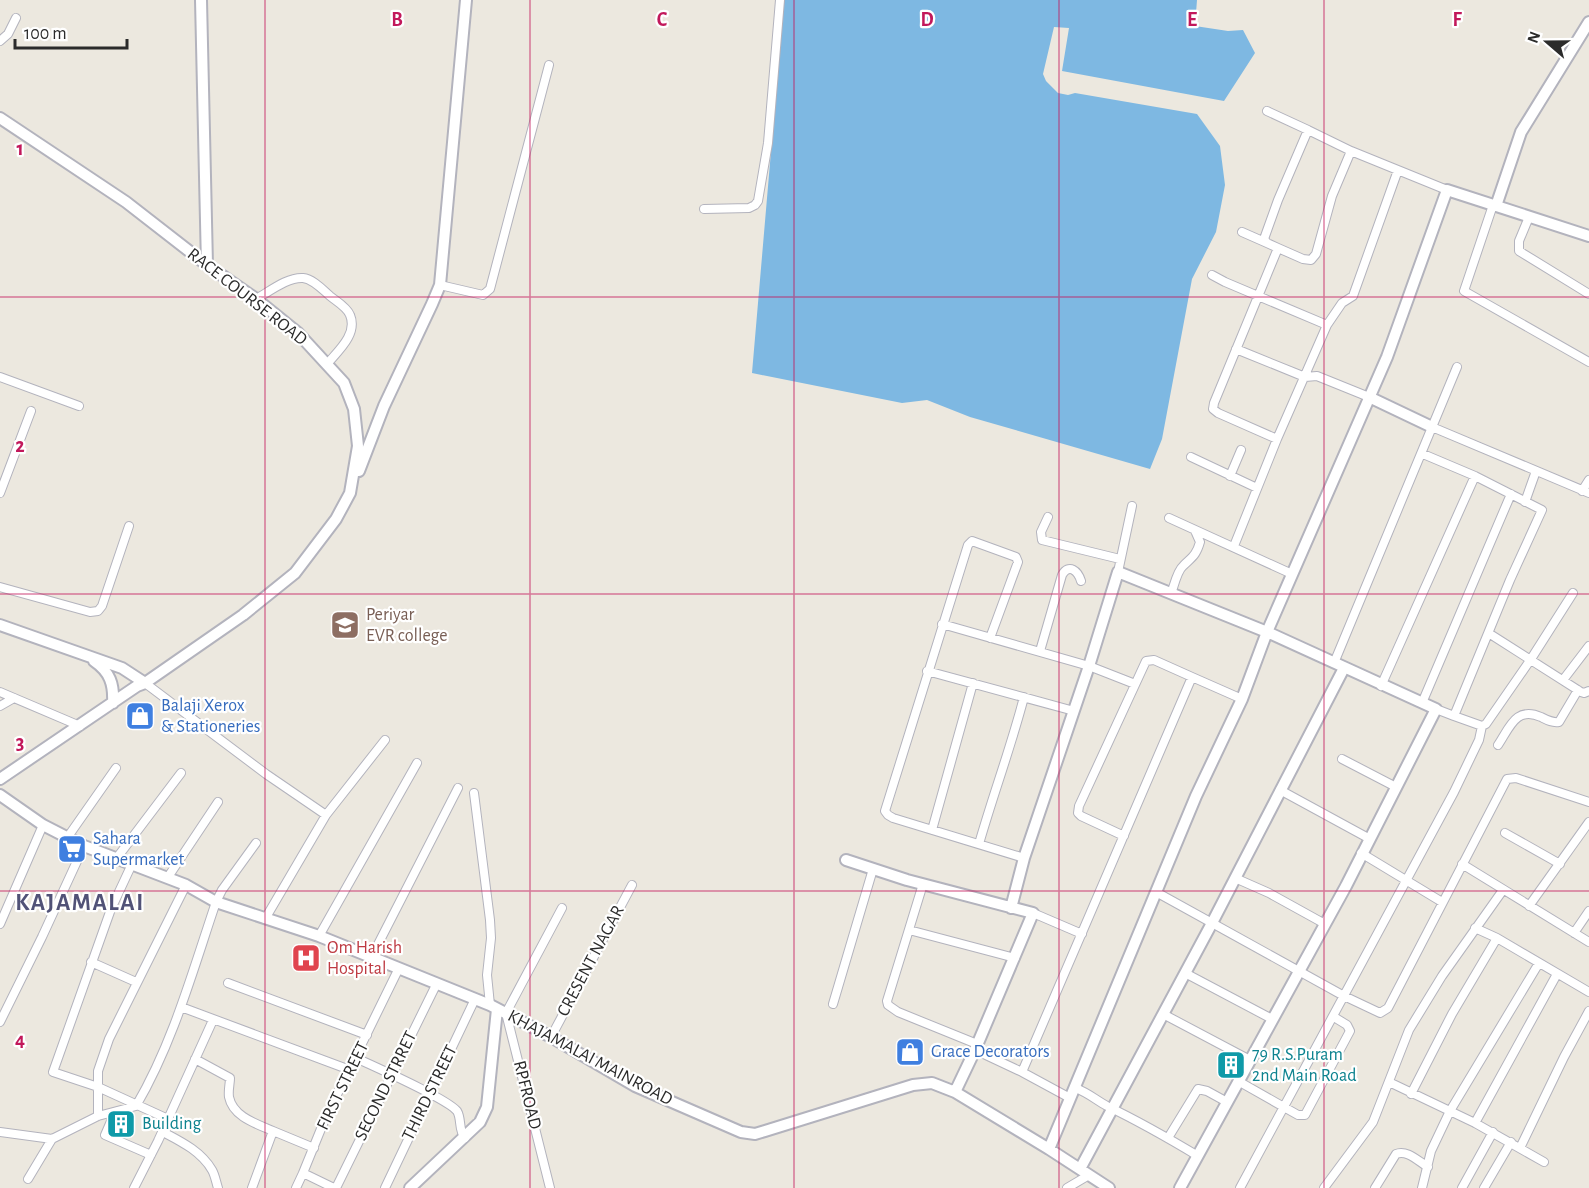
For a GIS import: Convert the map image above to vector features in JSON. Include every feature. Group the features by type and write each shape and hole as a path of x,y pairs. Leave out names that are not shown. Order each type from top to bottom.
{"street":[{"path":"201,0 207,266"},
{"path":"350,493 384,406 440,285 466,0"},
{"path":"704,209 749,208 758,201 767,152 780,0"},
{"path":"0,41 8,34 16,18"},
{"path":"1589,22 1521,132 1464,291 1589,362"},
{"path":"440,285 483,295 490,289 549,65"},
{"path":"1267,111 1351,151 1447,190 1589,236"},
{"name":"RACE COURSE ROAD","path":"0,118 126,202 207,266 256,299 298,333 344,383 354,409 358,446 350,493 336,519 295,573 243,615 0,779"},
{"path":"1266,243 1265,234 1308,130"},
{"path":"1242,232 1303,259 1311,260 1316,254 1332,196 1351,151"},
{"path":"1234,546 1277,439 1328,325 1342,303 1353,296 1398,170"},
{"path":"1049,1149 1196,796 1242,699 1267,632 1387,357 1447,190"},
{"path":"1528,217 1519,241 1519,251 1589,294"},
{"path":"1277,439 1218,413 1214,409 1278,248"},
{"path":"1212,275 1328,325"},
{"path":"256,299 280,285 304,278 313,282 345,309 350,315 351,325 348,339 327,364"},
{"path":"1236,349 1305,376 1317,376 1369,397 1432,427 1585,492 1589,480"},
{"path":"1067,1188 1084,1172 1112,1108 1212,923 1280,790 1339,665 1457,367"},
{"path":"0,377 80,406"},
{"path":"0,493 31,411"},
{"path":"1230,476 1241,450"},
{"path":"1423,454 1475,476 1542,510 1510,580 1490,634 1454,716"},
{"path":"1191,457 1257,488"},
{"path":"1525,502 1536,471"},
{"path":"1381,686 1475,476"},
{"path":"1422,703 1511,494"},
{"path":"1011,908 1024,858 1089,666 1118,572 1132,506"},
{"path":"1048,517 1041,532 1042,540 1120,559"},
{"path":"1169,518 1292,574"},
{"path":"0,587 90,612 98,611 102,606 129,526"},
{"path":"1171,594 1182,566 1190,562 1197,551 1200,542 1195,531"},
{"path":"990,638 1018,562 1016,557 972,541 968,544 942,624 885,811 893,818 1024,858"},
{"path":"1040,651 1062,575 1065,570 1074,570 1079,573 1081,581"},
{"path":"1118,572 1267,632 1436,710 1482,726"},
{"path":"1240,1188 1468,765 1479,740 1482,726 1486,724 1531,659 1573,593"},
{"path":"942,624 1089,666 1135,684"},
{"path":"0,625 122,668 266,774 326,815"},
{"path":"1490,634 1578,690 1584,693 1589,692"},
{"path":"1563,680 1589,646"},
{"path":"83,655 100,665 111,678 114,689 113,703"},
{"path":"1124,836 1081,816 1078,811 1143,665 1150,659 1242,699"},
{"path":"927,671 1074,711"},
{"path":"1022,1072 1192,677"},
{"path":"932,830 973,682"},
{"path":"1498,745 1517,717 1524,714 1532,713 1556,723 1559,722 1578,690"},
{"path":"0,692 80,726"},
{"path":"979,844 1024,697"},
{"path":"0,706 14,698"},
{"path":"1180,1188 1325,924 1436,710"},
{"path":"265,919 326,815 385,740"},
{"path":"1342,759 1396,788"},
{"path":"319,936 417,763"},
{"path":"67,838 116,768"},
{"path":"116,859 181,773"},
{"path":"1156,892 1344,996 1380,1013 1388,1008 1507,779 1516,778 1589,802"},
{"path":"371,958 458,788"},
{"path":"1280,790 1370,839"},
{"name":"RPFROAD","path":"474,793 490,920 491,938 487,975 550,1188"},
{"name":"KHAJAMALAI MAINROAD","path":"0,795 43,825 84,846 186,885 216,902 319,936 498,1009 635,1086 735,1130 754,1134 796,1123 913,1085 932,1083 955,1092 1109,1188"},
{"path":"168,878 218,802"},
{"path":"1529,906 1589,822"},
{"path":"0,924 43,825"},
{"path":"1505,833 1560,864"},
{"path":"28,1179 52,1139 98,1116 136,1106 181,1007 216,902 256,843"},
{"path":"0,1022 84,846"},
{"path":"1361,853 1443,902"},
{"path":"846,860 923,885 1033,913 1082,934"},
{"path":"132,864 111,909 53,1072 98,1088 168,1119"},
{"path":"1462,864 1589,942"},
{"path":"834,1004 873,869"},
{"path":"1235,878 1269,893 1325,924"},
{"path":"98,1116 98,1071 109,1039 186,885"},
{"name":"CRESENT NAGAR","path":"551,1037 632,885"},
{"path":"923,885 887,1000 888,1005 1022,1072 1072,1093 1091,1094 1198,1156"},
{"path":"1324,1188 1368,1131 1409,1030 1442,976 1503,890"},
{"path":"410,1188 480,1122 487,1107 498,1009 562,908"},
{"path":"1574,933 1589,911"},
{"path":"955,1092 1033,913"},
{"path":"1475,928 1497,938 1589,992"},
{"path":"909,930 1015,958"},
{"path":"1411,1094 1452,1014 1497,938"},
{"path":"91,962 136,982"},
{"path":"1422,1188 1431,1150 1450,1112 1539,963"},
{"name":"FIRST STREET","path":"296,1188 325,1119 399,968"},
{"path":"1185,973 1272,1019"},
{"path":"1475,1123 1557,974"},
{"path":"228,983 367,1035"},
{"name":"SECOND STRRET","path":"335,1188 437,984"},
{"name":"THIRD STREET","path":"385,1188 475,999"},
{"path":"181,1007 350,1070"},
{"path":"1520,1148 1589,1011"},
{"path":"1163,1014 1250,1060"},
{"path":"1238,1081 1302,1117 1307,1112 1350,1031 1347,1024 1334,1017"},
{"path":"134,1188 163,1132 213,1020"},
{"path":"356,1058 455,1109 462,1135 465,1138"},
{"path":"195,1059 230,1078 230,1100 235,1111 245,1119 314,1149"},
{"path":"1389,1082 1475,1123 1544,1162"},
{"path":"1168,1138 1198,1089 1207,1091 1227,1102"},
{"path":"115,1112 105,1135 151,1155"},
{"path":"252,1188 273,1131"},
{"path":"0,1132 52,1139"},
{"path":"163,1132 186,1144 197,1153 212,1170 218,1188"},
{"path":"1462,1188 1492,1132"},
{"path":"1484,1188 1511,1142"},
{"path":"1375,1188 1396,1154 1401,1152 1428,1167"},
{"path":"303,1173 335,1188"}],"water":[{"path":"784,0 1197,0 1195,26 1228,31 1243,30 1255,53 1224,101 1062,71 1069,28 1054,27 1043,74 1046,81 1058,93 1068,95 1075,93 1197,114 1220,146 1225,185 1216,232 1192,279 1162,439 1150,469 970,417 927,400 902,403 752,373"}],"place":[{"name":"Periyar EVR college","path":"345,625"},
{"name":"Balaji Xerox & Stationeries","path":"140,716"},
{"name":"Sahara Supermarket","path":"72,849"},
{"name":"Om Harish Hospital","path":"306,958"},
{"name":"Grace Decorators","path":"910,1052"},
{"name":"79 R.S.Puram 2nd Main Road","path":"1231,1065"},
{"name":"Building","path":"121,1124"}],"district":[{"name":"KAJAMALAI","path":"80,903"}]}
